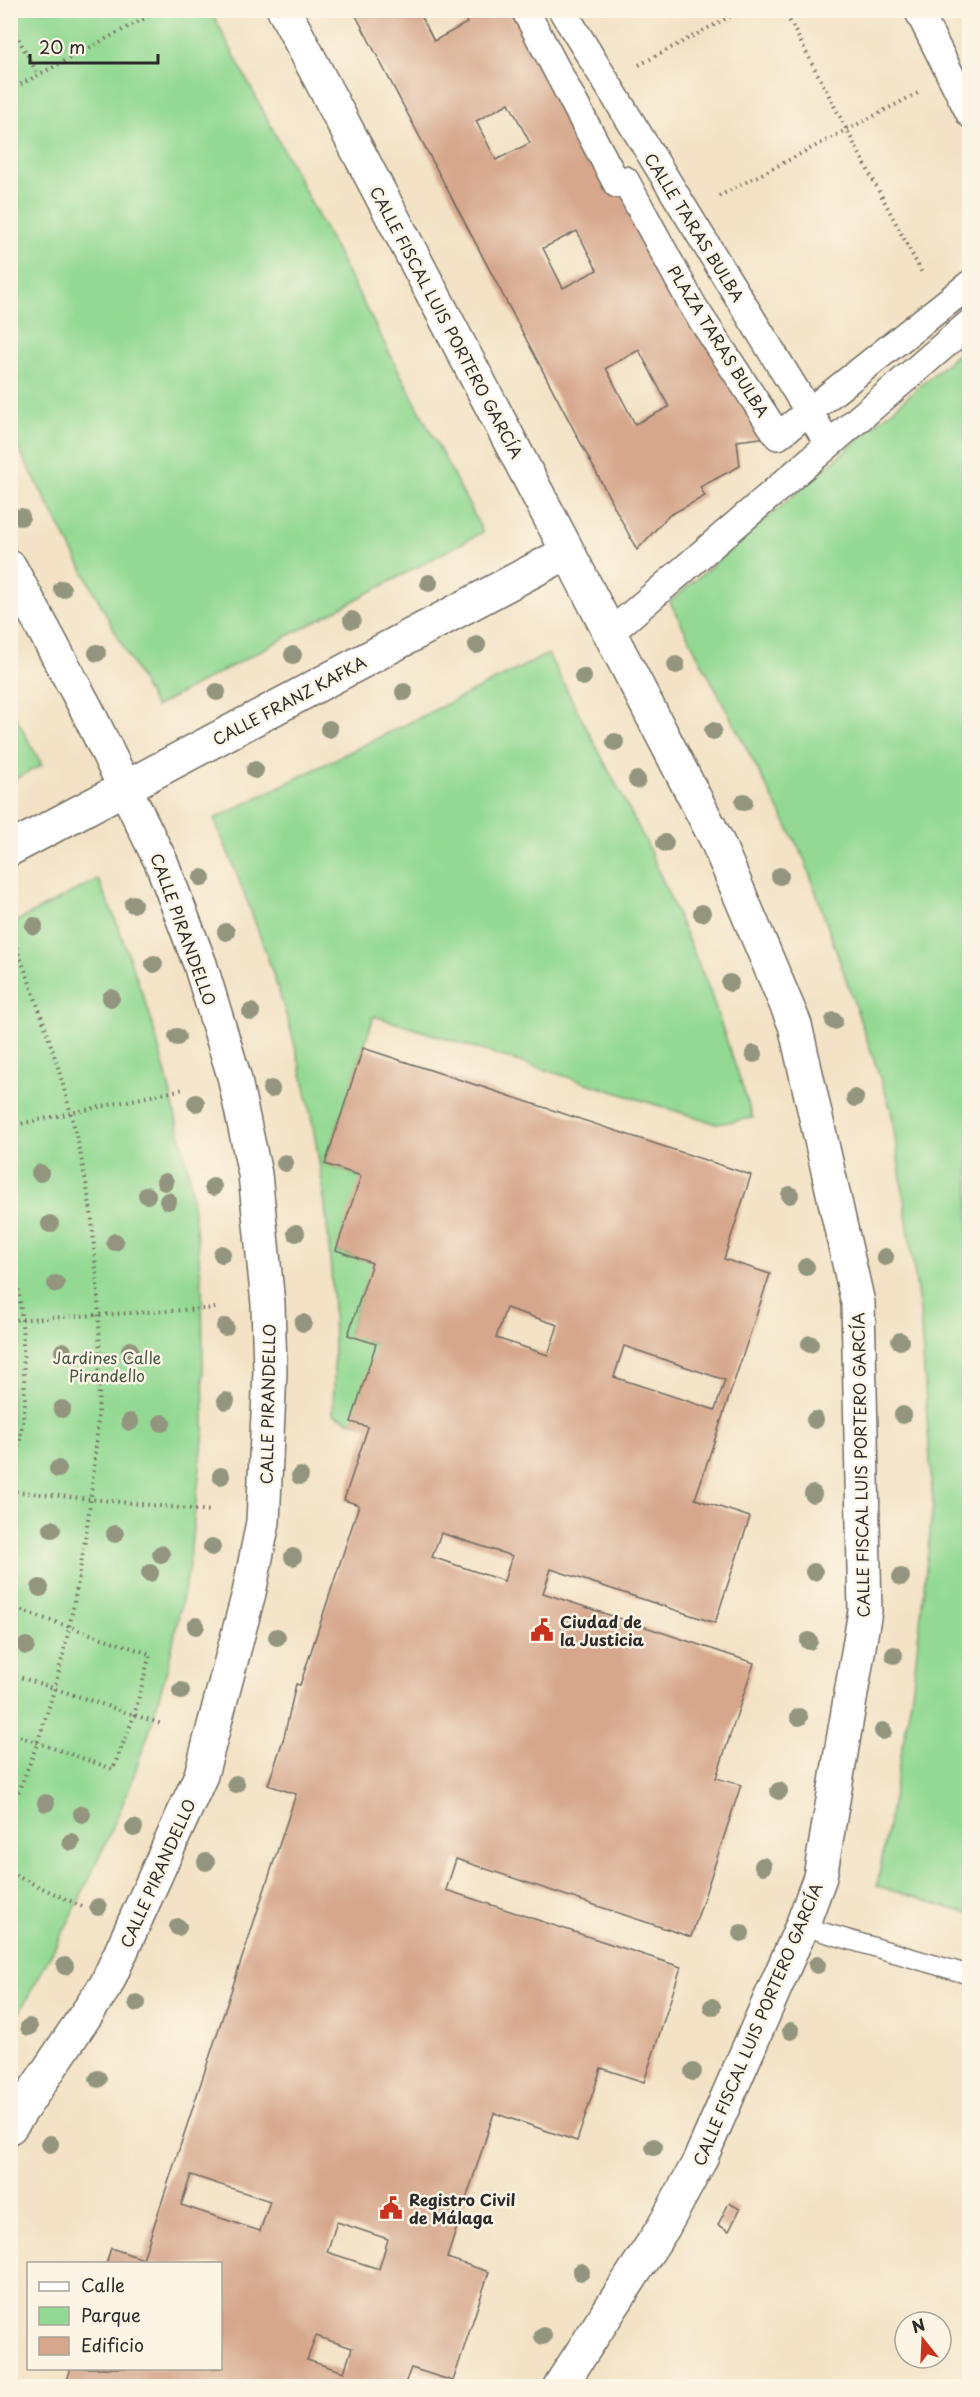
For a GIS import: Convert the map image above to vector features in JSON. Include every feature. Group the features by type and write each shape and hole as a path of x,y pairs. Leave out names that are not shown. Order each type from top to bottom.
{"street":[{"name":"CALLE FISCAL LUIS PORTERO GARCÍA","path":"284,10 717,841 795,1025 858,1303 865,1611 820,1877 802,1926 699,2162 663,2228 560,2386"},
{"name":"PLAZA TARAS BULBA","path":"525,10 617,184 624,180 693,306 778,436 969,284"},
{"name":"CALLE TARAS BULBA","path":"562,10 828,443"},
{"path":"918,10 969,114"},
{"path":"610,633 969,323"},
{"name":"CALLE FRANZ KAFKA","path":"10,849 568,552"},
{"name":"CALLE PIRANDELLO","path":"10,567 126,787 162,864 200,964 234,1076 255,1174 268,1304 270,1371 263,1522 249,1593 201,1775 106,1985 10,2127"}],"lane":[{"path":"802,1926 969,1974"}],"path":[{"path":"10,90 160,10"},
{"path":"606,82 742,10"},
{"path":"783,10 941,308"},
{"path":"10,23 38,75"},
{"path":"686,212 951,76"},
{"path":"10,931 41,1011 72,1114 90,1201 100,1315 99,1405 92,1500 71,1627 38,1742 10,1809"},
{"path":"10,1126 184,1089"},
{"path":"10,1212 22,1319 25,1402 10,1514"},
{"path":"10,1320 219,1308"},
{"path":"12,1492 211,1511"},
{"path":"10,1607 150,1654 134,1716 113,1768 10,1733"},
{"path":"10,1674 162,1724"},
{"path":"10,1873 85,1908"}],"green space":[{"path":"11,10 211,11 483,532 155,707 11,434"},
{"path":"969,344 969,1914 877,1886 912,1694 933,1505 920,1312 891,1109 804,858 670,602"},
{"path":"548,654 646,842 708,986 753,1118 717,1124 374,1016 325,1164 362,1177 337,1251 373,1263 348,1334 377,1345 352,1422 333,1414 331,1268 320,1170 302,1074 282,1001 264,948 214,819"},
{"path":"10,707 42,765 11,781 10,781"},
{"name":"Jardines Calle Pirandello","path":"98,879 116,921 150,1015 189,1174 202,1290 204,1432 188,1572 168,1666 149,1732 127,1794 69,1921 11,2025 11,924"}],"building":[{"path":"353,10 418,10 434,41 467,23 461,10 526,10 778,436 737,441 740,466 700,487 705,496 668,516 637,550","holes":["509,103 530,143 496,160 476,121","577,231 597,270 563,288 543,248","639,350 669,407 635,424 606,368"]},
{"path":"363,1048 751,1175 724,1259 770,1274 695,1499 750,1517 715,1623 551,1569 543,1593 754,1663 716,1778 741,1785 691,1937 456,1859 446,1890 681,1967 644,2082 601,2068 577,2141 494,2113 447,2258 489,2272 453,2381 411,2368 404,2386 65,2386 70,2370 222,2370 222,2262 107,2262 111,2248 143,2259 296,1794 268,1785 284,1737 296,1684 300,1685 359,1505 344,1500 368,1427 351,1422 376,1344 348,1335 372,1263 336,1250 361,1176 325,1164","holes":["506,1308 558,1325 548,1355 496,1338","624,1346 725,1380 715,1410 614,1377","441,1533 512,1556 504,1581 432,1557","191,2175 270,2201 260,2231 181,2205","337,2222 388,2239 379,2269 327,2252","316,2336 352,2348 344,2372 307,2360"]},
{"path":"729,2203 740,2209 729,2231 718,2225"}],"place":[{"name":"Ciudad de la Justicia","path":"542,1630"},
{"name":"Registro Civil de Málaga","path":"391,2208"}]}
